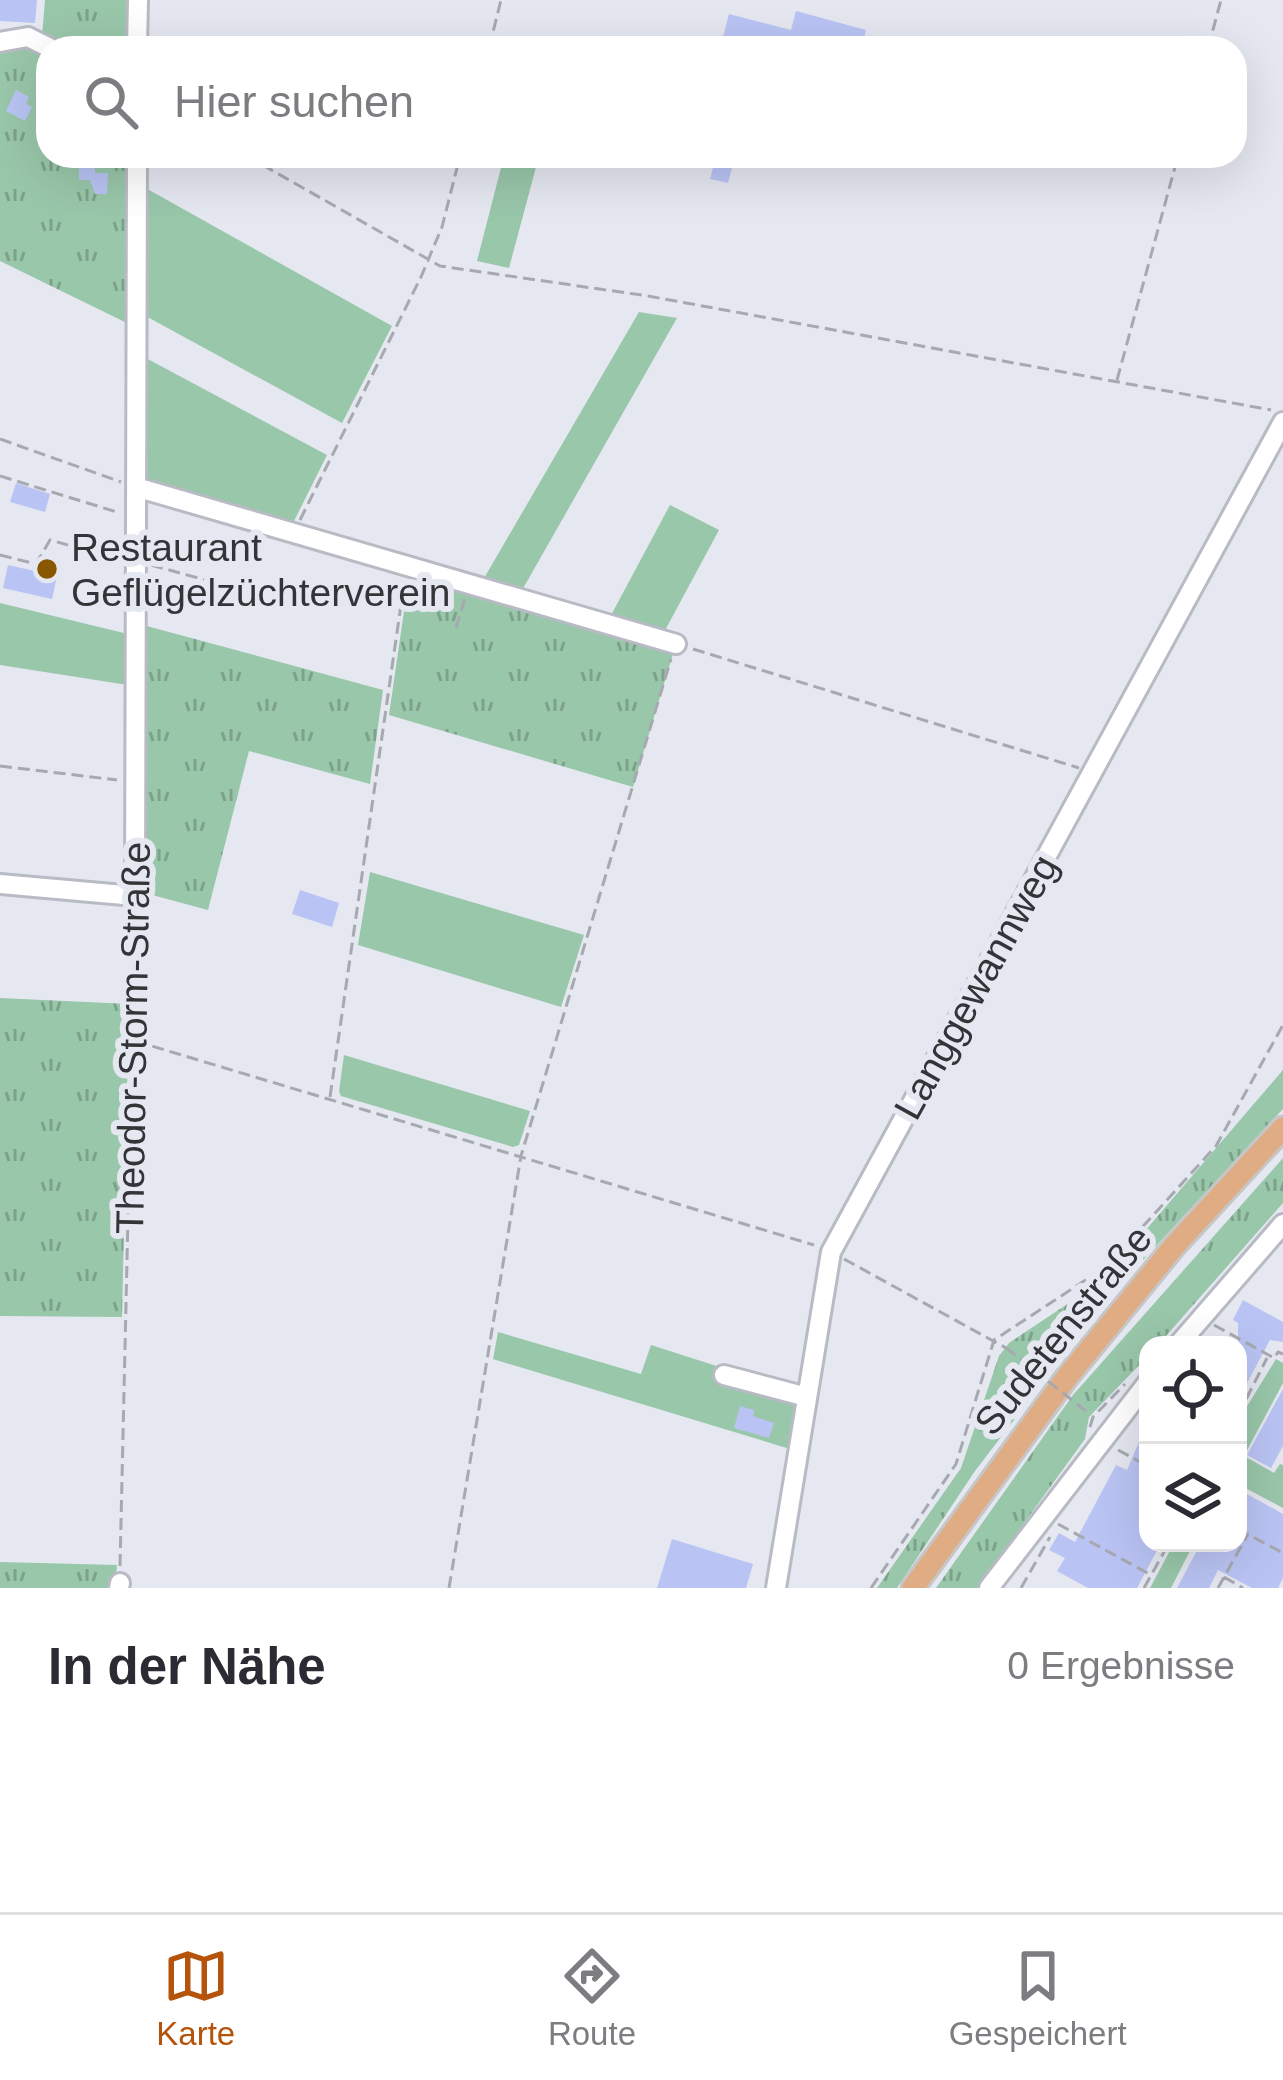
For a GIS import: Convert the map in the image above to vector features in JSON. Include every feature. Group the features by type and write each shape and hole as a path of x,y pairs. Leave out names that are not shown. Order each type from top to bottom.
{"main road":[{"name":"Sudetenstraße","path":"913,1588 1067,1377 1177,1244 1283,1128"}],"street":[{"path":"137,36 138,0"},
{"path":"0,41 28,37 36,41"},
{"name":"Theodor-Storm-Straße","path":"135,896 137,168"},
{"name":"Langgewannweg","path":"776,1588 831,1252 1280,417"},
{"path":"139,488 676,644"},
{"path":"0,884 135,896"},
{"path":"1186,1336 1283,1224"},
{"path":"724,1375 807,1397"},
{"path":"989,1588 1095,1437 1139,1391"}],"path":[{"path":"492,36 501,0"},
{"path":"1211,36 1220,0"},
{"path":"268,168 440,266 648,296 1280,417"},
{"path":"293,533 428,260 456,168"},
{"path":"1116,384 1175,168"},
{"path":"0,439 139,488"},
{"path":"0,476 139,519"},
{"path":"330,1099 407,566"},
{"path":"455,628 469,585"},
{"path":"449,1588 521,1156 676,644 1093,772"},
{"path":"0,766 136,783"},
{"name":"Theodor-Storm-Straße","path":"120,1586 135,896"},
{"path":"872,1588 956,1464 994,1340 1107,1266 1216,1146 1283,1025"},
{"path":"135,1041 831,1252 1006,1348 1091,1415 1095,1437 1139,1461"},
{"path":"1201,1318 1274,1358 1278,1352 1283,1354"},
{"path":"1247,1397 1268,1355"},
{"path":"1021,1588 1058,1524 1151,1575"},
{"path":"1218,1588 1248,1534 1283,1553"},
{"path":"1144,1588 1164,1552"},
{"path":"1236,1555 1244,1559"},
{"path":"1224,1577 1243,1588"}],"green space":[{"path":"45,0 134,0 133,36 42,36"},
{"path":"36,38 36,168 132,168 133,326 0,261 0,49"},
{"path":"501,168 536,168 509,268 477,261"},
{"path":"142,186 392,326 342,423 142,314"},
{"path":"639,312 677,318 521,592 483,580"},
{"path":"144,357 327,455 293,523 147,485 143,479"},
{"path":"670,505 719,530 662,636 609,619"},
{"path":"410,570 676,644 633,787 389,715"},
{"path":"0,603 128,634 128,685 0,665"},
{"path":"143,625 383,690 370,784 249,751 208,910 141,892"},
{"path":"370,872 584,935 561,1007 358,945"},
{"path":"0,998 129,1004 122,1317 0,1316"},
{"path":"344,1055 530,1111 519,1145 341,1096"},
{"path":"1283,1070 1283,1109 1105,1301 975,1471 897,1588 877,1588 961,1468 999,1356 1009,1343 1102,1281"},
{"path":"1283,1158 1283,1203 1166,1336 1139,1336 1139,1365 1089,1417 1085,1439 977,1588 936,1588 1073,1395"},
{"path":"498,1332 641,1374 651,1345 801,1393 790,1449 493,1359"},
{"path":"1276,1359 1283,1363 1283,1383 1247,1450 1247,1406"},
{"path":"1247,1458 1274,1473 1283,1465 1283,1508 1247,1489"},
{"path":"1169,1552 1189,1552 1171,1588 1150,1588"},
{"path":"0,1562 117,1565 115,1588 0,1588"}],"building":[{"path":"0,0 37,0 35,23 0,21"},
{"path":"796,11 866,30 865,36 723,36 729,14 791,30"},
{"path":"16,90 29,97 26,104 32,107 25,121 6,111"},
{"path":"79,168 108,173 107,194 95,194 90,180 79,180"},
{"path":"713,168 732,168 728,183 710,179"},
{"path":"16,483 50,494 45,512 10,502"},
{"path":"8,565 57,576 52,599 3,588"},
{"path":"300,890 339,903 332,927 292,914"},
{"path":"1243,1300 1283,1322 1283,1342 1270,1340 1247,1383 1247,1336 1238,1336 1238,1323 1233,1320"},
{"path":"1283,1389 1283,1446 1271,1468 1247,1455"},
{"path":"740,1406 774,1423 769,1438 734,1428"},
{"path":"1139,1442 1139,1552 1156,1552 1137,1588 1088,1588 1057,1571 1065,1558 1049,1550 1059,1533 1075,1542 1116,1465 1127,1470"},
{"path":"1247,1494 1283,1514 1283,1578 1278,1588 1252,1588 1218,1570 1209,1588 1177,1588 1196,1552 1247,1552"},
{"path":"672,1539 753,1564 746,1588 657,1588"}],"place":[{"name":"Restaurant Geflügelzüchterverein","path":"47,569"}]}
